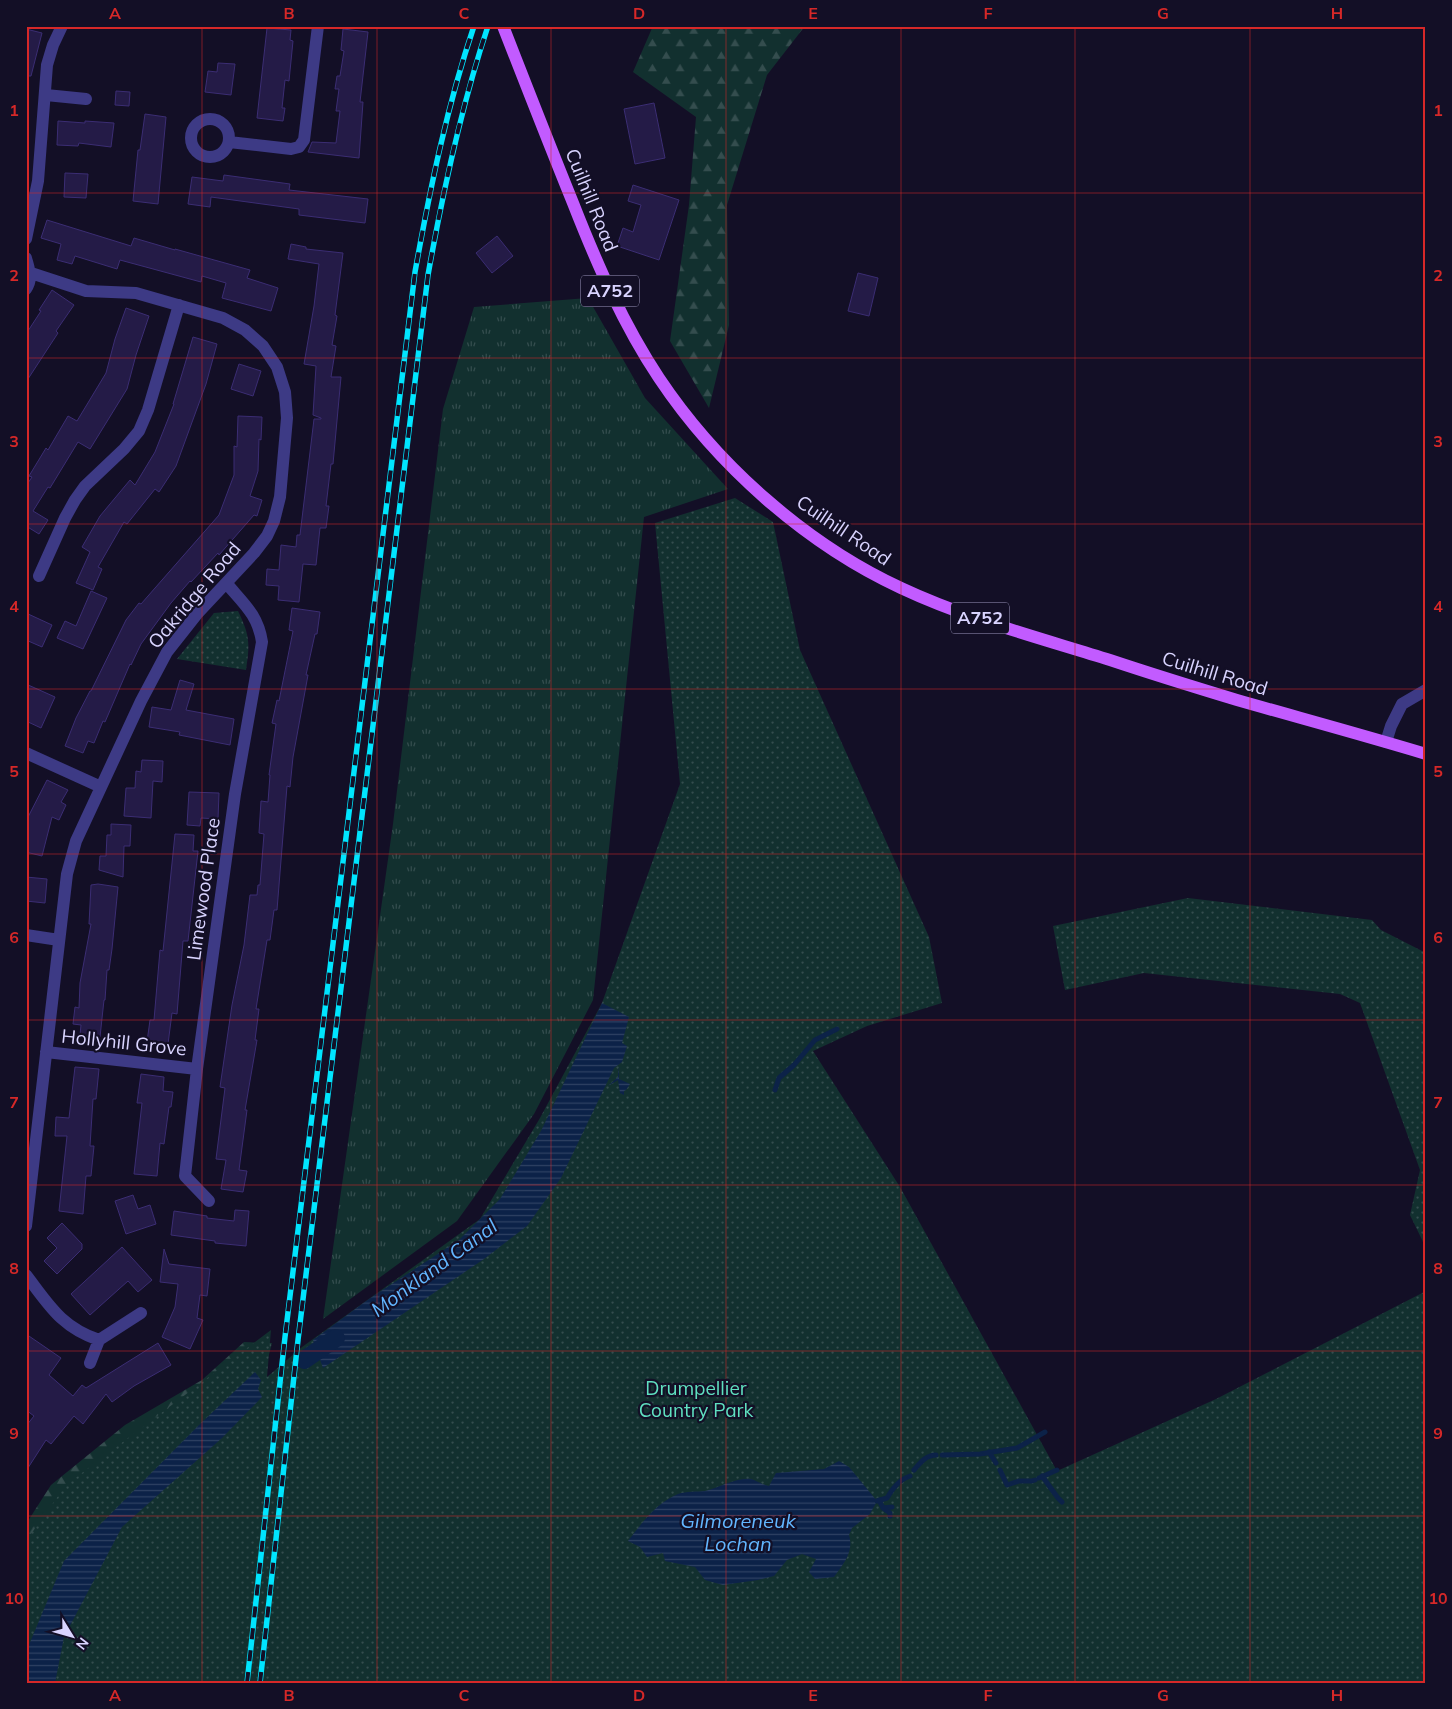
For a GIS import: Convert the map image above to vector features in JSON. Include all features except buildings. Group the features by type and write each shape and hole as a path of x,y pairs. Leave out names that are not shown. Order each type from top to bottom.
{"main road":[{"name":"Cuilhill Road","path":"503,26 600,270 630,330 660,379 696,426 751,484 791,519 833,550 865,569 898,587 931,601 1235,700 1426,754"}],"street":[{"path":"26,239 38,181 48,65 53,45 62,26"},
{"path":"228,142 291,149 299,147 304,140 318,26"},
{"path":"46,95 86,98"},
{"path":"26,258 30,273 30,284 26,289"},
{"name":"Oakridge Road","path":"26,1226 32,1129 46,1052 67,874 76,841 152,677 167,652 197,614 254,554 267,536 274,521 280,497 287,418 286,392 274,362 254,337 223,318 136,293 86,291 30,273"},
{"path":"39,576 75,500 85,486 132,440 144,421 179,306"},
{"name":"Limewood Place","path":"209,1201 185,1176 197,1069 235,794 262,642 260,627 227,584"},
{"path":"1386,742 1390,726 1402,704 1426,690"},
{"path":"26,753 101,787"},
{"path":"26,936 59,940"},
{"name":"Hollyhill Grove","path":"46,1052 197,1069"},
{"path":"26,1275 56,1314 66,1323 76,1331 99,1340"},
{"path":"90,1363 99,1340 141,1313"}],"green space":[{"path":"653,26 805,26 767,75 727,205 729,325 709,408 670,341 689,205 696,117 633,72"},
{"path":"588,298 645,398 728,489 644,517 593,1000 534,1114 457,1221 323,1319 393,824 443,409 474,307"},
{"name":"Drumpellier Country Park","path":"735,498 773,522 800,650 929,937 942,1003 867,1026 813,1051 900,1187 1057,1471 1216,1399 1426,1291 1426,1683 26,1683 26,1541 66,1485 271,1330 267,1377 302,1347 480,1219 540,1118 602,1003 680,784 655,523"},
{"path":"238,611 248,640 246,670 177,659 214,613"},
{"path":"1188,898 1372,920 1381,930 1426,953 1426,1248 1410,1215 1420,1170 1360,1003 1340,994 1144,973 1065,990 1053,926"},
{"path":"244,1342 272,1343 267,1362 26,1594 26,1524 51,1485 125,1425 202,1380"}],"water":[{"path":"602,1003 629,1017 622,1043 627,1046 622,1062 614,1068 561,1178 527,1226 484,1259 323,1368 313,1340 369,1299 459,1240 500,1199 541,1131"},
{"path":"619,1066 619,1079 630,1084 624,1091 624,1095 620,1093 618,1080 608,1086 618,1077"},
{"path":"255,1372 261,1380 258,1389 262,1397 222,1438 122,1527 64,1637 55,1683 26,1683 26,1652 64,1561 198,1426"},
{"name":"Gilmoreneuk Lochan","path":"839,1461 849,1467 877,1501 870,1514 852,1528 849,1535 849,1552 834,1577 815,1579 809,1572 816,1559 802,1554 787,1560 774,1576 723,1585 705,1580 695,1567 665,1561 663,1553 647,1557 640,1547 628,1541 656,1508 678,1494 705,1491 746,1479 769,1486 776,1473 824,1469"}],"waterway":[{"path":"775,1090 779,1078 794,1065 815,1040 837,1029"},
{"name":"Monkland Canal","path":"304,1360 336,1338"},
{"path":"942,1455 980,1454 1017,1448 1045,1432"},
{"path":"989,1452 996,1463"},
{"path":"914,1470 926,1458 936,1455"},
{"path":"1000,1470 1007,1485 1019,1481 1035,1480"},
{"path":"1039,1478 1057,1470"},
{"path":"877,1501 887,1498 897,1485 910,1476"},
{"path":"1042,1476 1062,1502"},
{"path":"879,1500 883,1508 892,1507"},
{"path":"883,1508 890,1513 890,1516"}],"railway":[{"path":"247,1683 285,1337 415,272 440,148 464,56 474,26"},
{"path":"260,1683 298,1340 428,275 454,149 469,87 488,26"}]}
